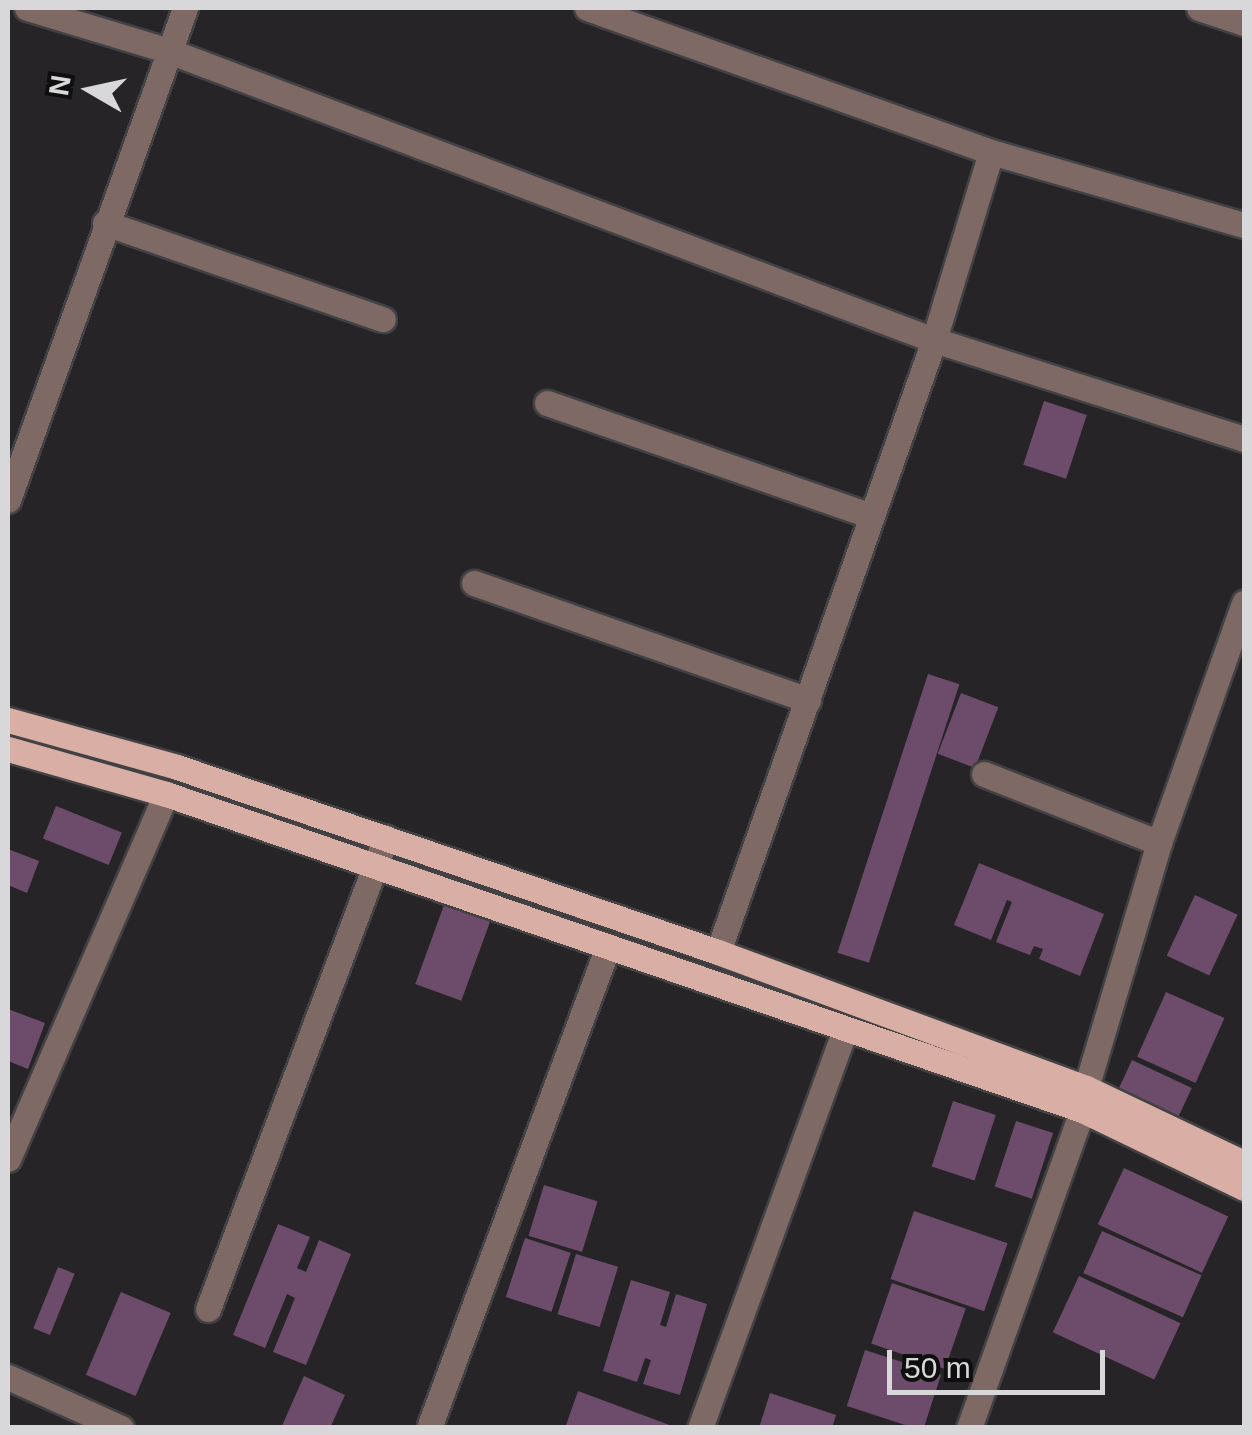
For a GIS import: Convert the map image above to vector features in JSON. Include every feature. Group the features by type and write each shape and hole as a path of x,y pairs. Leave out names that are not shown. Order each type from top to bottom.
{"main road":[{"path":"8,720 177,767 718,952 1244,1163"},
{"path":"8,749 166,794 844,1033 1084,1099 1244,1188"}],"street":[{"path":"27,8 169,51 934,340 1244,439"},
{"path":"8,500 185,8"},
{"path":"587,8 991,152 1244,225"},
{"path":"1199,8 1244,23"},
{"path":"718,952 934,340 991,152"},
{"path":"105,223 383,320"},
{"path":"547,403 869,516"},
{"path":"474,583 808,700"},
{"path":"969,1428 1084,1099 1159,843 1244,603"},
{"path":"984,774 1159,843"},
{"path":"8,1160 166,794"},
{"path":"208,1310 386,836"},
{"path":"430,1425 607,950"},
{"path":"700,1428 844,1033"},
{"path":"8,1377 121,1428"}],"building":[{"path":"1044,401 1087,415 1066,479 1023,465"},
{"path":"928,674 959,684 869,963 837,953"},
{"path":"961,693 998,707 975,768 938,754"},
{"path":"56,806 122,833 109,865 43,838"},
{"path":"8,849 39,861 27,893 8,885"},
{"path":"979,863 1104,914 1080,976 1039,959 1043,949 1034,946 1030,955 996,942 1012,902 1007,900 991,940 954,925"},
{"path":"1195,895 1238,915 1209,976 1167,956"},
{"path":"444,905 490,922 461,1001 415,984"},
{"path":"1166,992 1224,1018 1196,1083 1137,1057"},
{"path":"8,1009 45,1023 28,1069 8,1061"},
{"path":"1132,1060 1192,1088 1177,1121 1117,1093"},
{"path":"953,1101 996,1115 974,1181 932,1167"},
{"path":"1016,1121 1053,1133 1032,1199 995,1187"},
{"path":"1124,1168 1228,1217 1202,1273 1098,1224"},
{"path":"544,1185 598,1201 582,1252 529,1236"},
{"path":"914,1211 1008,1243 984,1311 891,1279"},
{"path":"278,1224 310,1237 297,1268 306,1272 319,1240 351,1254 306,1365 273,1352 295,1298 287,1294 265,1348 233,1335"},
{"path":"1102,1231 1202,1275 1183,1317 1083,1273"},
{"path":"525,1238 571,1253 551,1312 506,1297"},
{"path":"576,1254 618,1267 600,1327 558,1314"},
{"path":"58,1267 75,1274 50,1335 33,1328"},
{"path":"1079,1276 1181,1323 1154,1380 1053,1332"},
{"path":"631,1280 670,1292 660,1325 666,1327 676,1294 707,1304 680,1395 643,1384 651,1360 645,1358 637,1382 603,1371"},
{"path":"892,1283 966,1308 945,1369 871,1344"},
{"path":"121,1292 171,1313 136,1396 86,1375"},
{"path":"865,1350 941,1375 924,1428 847,1406"},
{"path":"304,1376 345,1395 330,1428 281,1428"},
{"path":"578,1391 675,1427 675,1428 565,1428"},
{"path":"770,1393 836,1415 832,1428 759,1428"}]}
